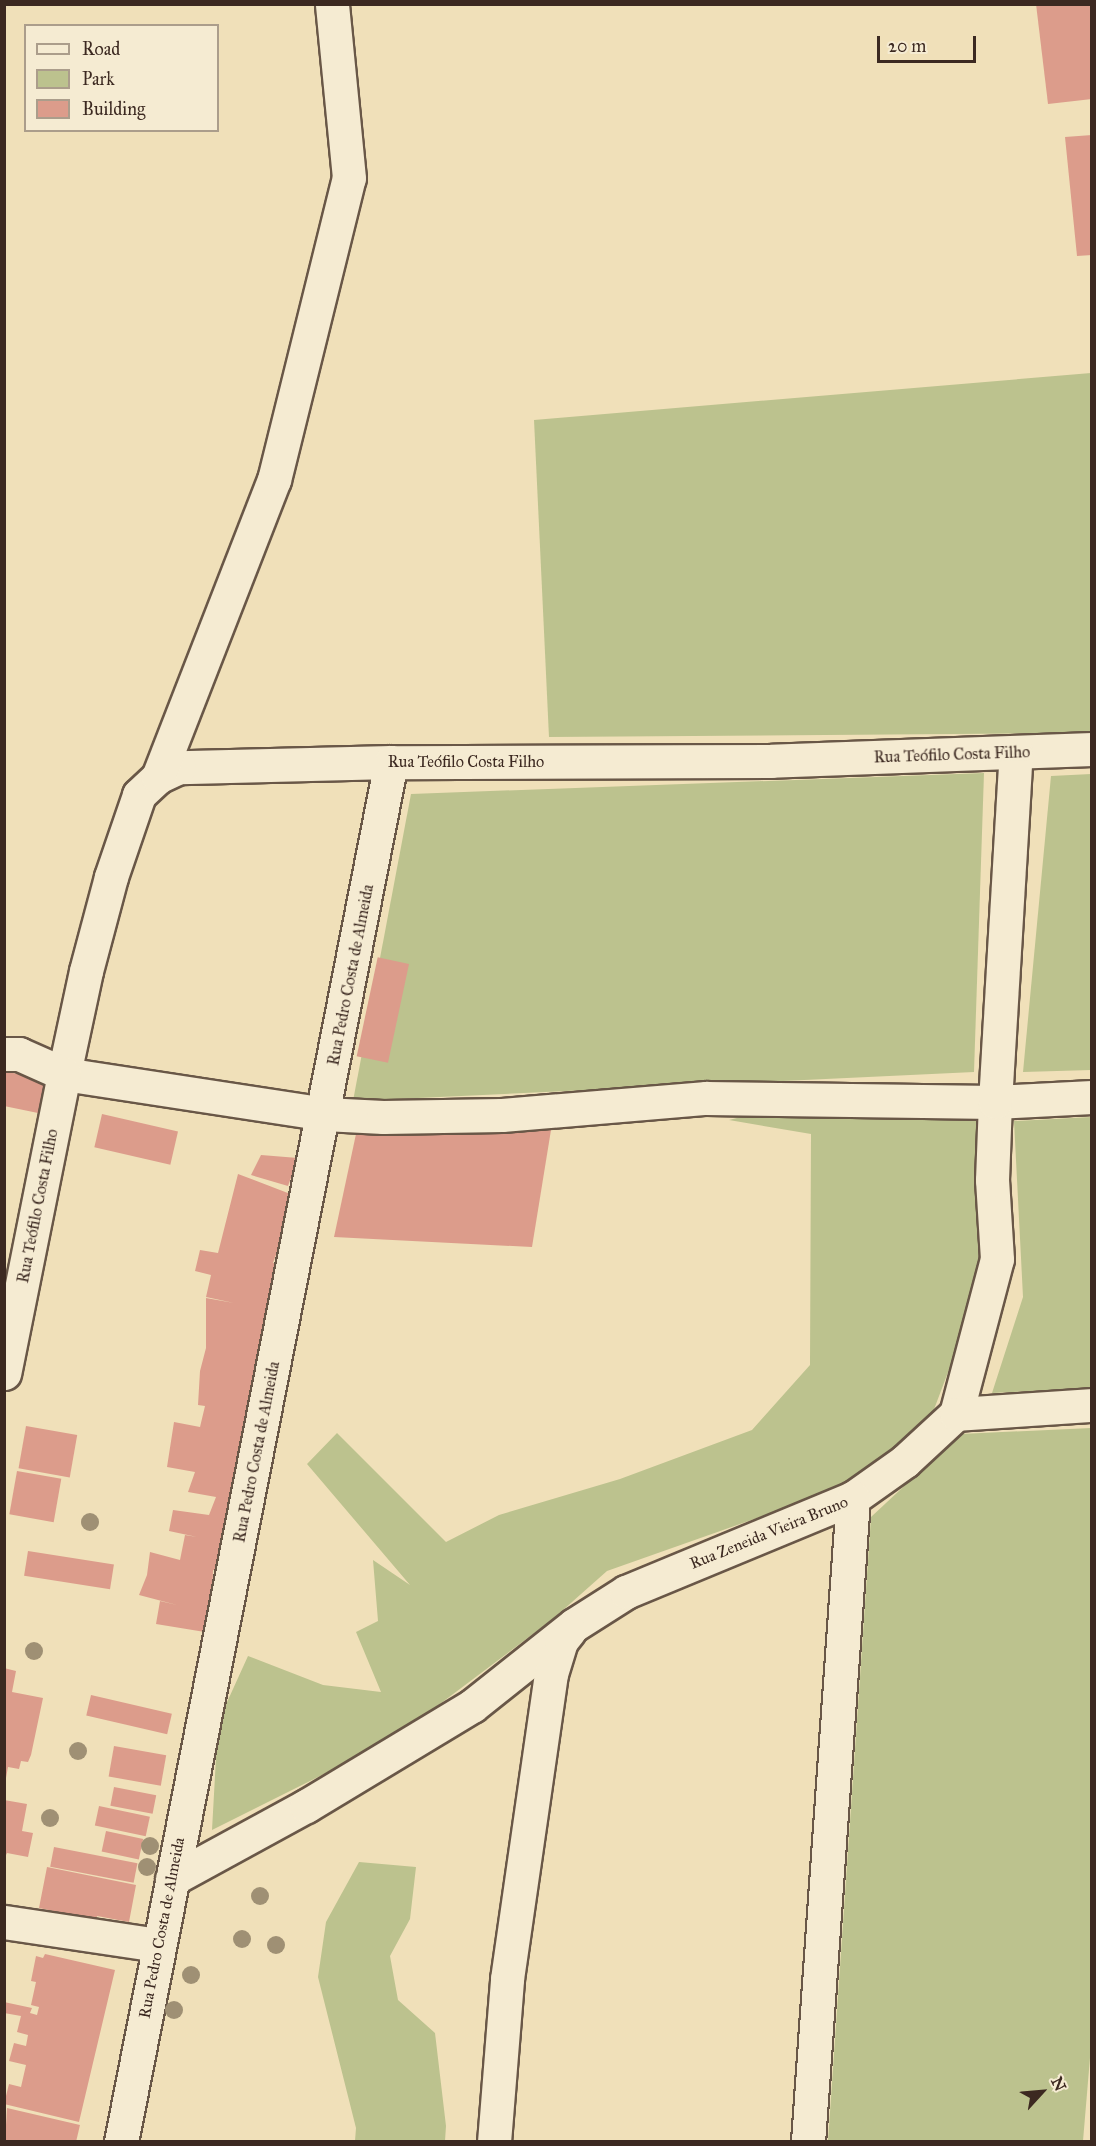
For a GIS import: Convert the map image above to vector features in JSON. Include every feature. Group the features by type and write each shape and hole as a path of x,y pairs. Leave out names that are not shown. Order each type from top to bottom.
{"street":[{"path":"158,777 274,480 349,178 332,4"},
{"name":"Rua Teófilo Costa Filho","path":"4,1373 10,1318 86,971 111,877 139,795 158,777 179,767 391,762 771,761 1092,749"},
{"path":"1016,753 992,1180 997,1259 956,1414 1092,1405"},
{"name":"Rua Pedro Costa de Almeida","path":"121,2142 324,1114 391,762"},
{"path":"4,1054 19,1054 64,1074 324,1114 383,1117 502,1115 706,1098 995,1102 1092,1097"},
{"name":"Rua Zeneida Vieira Bruno","path":"172,1879 306,1806 472,1706 574,1625 626,1592 853,1498 905,1461 956,1414"},
{"path":"808,2142 853,1498"},
{"path":"494,2142 507,1979 551,1674 561,1641 574,1625"},
{"path":"4,1922 158,1946"}],"green space":[{"path":"1091,373 1091,733 549,737 534,420"},
{"path":"984,773 974,1072 353,1101 411,794"},
{"path":"1091,774 1091,1070 1023,1072 1051,776"},
{"path":"781,1107 985,1113 988,1266 927,1428 842,1488 607,1571 554,1618 392,1740 212,1830 218,1722 248,1656 323,1685 381,1692 356,1632 378,1621 373,1560 410,1585 307,1464 337,1433 446,1542 499,1515 620,1479 752,1430 810,1365 811,1134 729,1120"},
{"path":"1091,1117 1091,1388 992,1393 1023,1297 1014,1121"},
{"path":"1091,1428 1092,2034 1083,2141 828,2141 871,1517 960,1434"},
{"path":"359,1862 416,1867 410,1919 390,1956 398,2000 435,2033 446,2126 445,2141 355,2141 356,2128 318,1977 326,1922"}],"building":[{"path":"1036,4 1092,4 1092,99 1048,104"},
{"path":"1092,135 1092,255 1077,256 1065,137"},
{"path":"378,957 409,964 388,1063 357,1056"},
{"path":"4,1071 45,1080 38,1113 4,1106"},
{"path":"102,1114 178,1132 170,1165 94,1147"},
{"path":"551,1130 532,1247 334,1237 356,1134"},
{"path":"261,1155 298,1158 288,1186 251,1175"},
{"path":"238,1174 293,1195 287,1224 273,1263 278,1264 221,1572 213,1570 211,1633 156,1624 160,1601 177,1605 139,1595 147,1575 150,1552 180,1560 185,1535 197,1537 169,1531 173,1510 209,1515 216,1497 188,1492 195,1472 167,1467 174,1422 200,1427 205,1406 198,1405 200,1371 206,1348 206,1298 234,1303 206,1297 211,1275 195,1271 200,1250 218,1253"},
{"path":"26,1426 77,1435 70,1477 19,1468"},
{"path":"17,1471 61,1479 54,1522 9,1514"},
{"path":"28,1551 114,1565 110,1589 24,1576"},
{"path":"4,1668 16,1671 12,1692 43,1698 28,1762 21,1761 19,1769 8,1767 6,1778"},
{"path":"91,1695 172,1714 167,1734 86,1715"},
{"path":"114,1746 166,1755 161,1786 109,1777"},
{"path":"114,1787 156,1795 153,1814 110,1806"},
{"path":"4,1800 27,1804 22,1831 33,1833 28,1857 7,1853 4,1859"},
{"path":"99,1806 150,1817 146,1836 95,1826"},
{"path":"106,1831 143,1839 139,1859 102,1852"},
{"path":"54,1847 137,1863 134,1883 50,1867"},
{"path":"47,1867 136,1885 129,1922 97,1916 96,1920 39,1908"},
{"path":"45,1954 115,1970 79,2122 4,2104 9,2084 21,2087 26,2065 9,2061 14,2043 26,2046 28,2035 17,2032 21,2016 4,2013 4,2002 32,2008 30,2013 37,2015 39,2007 31,2005 36,1982 31,1981 36,1956 43,1958"},
{"path":"7,2108 80,2125 76,2142 5,2142"}]}
